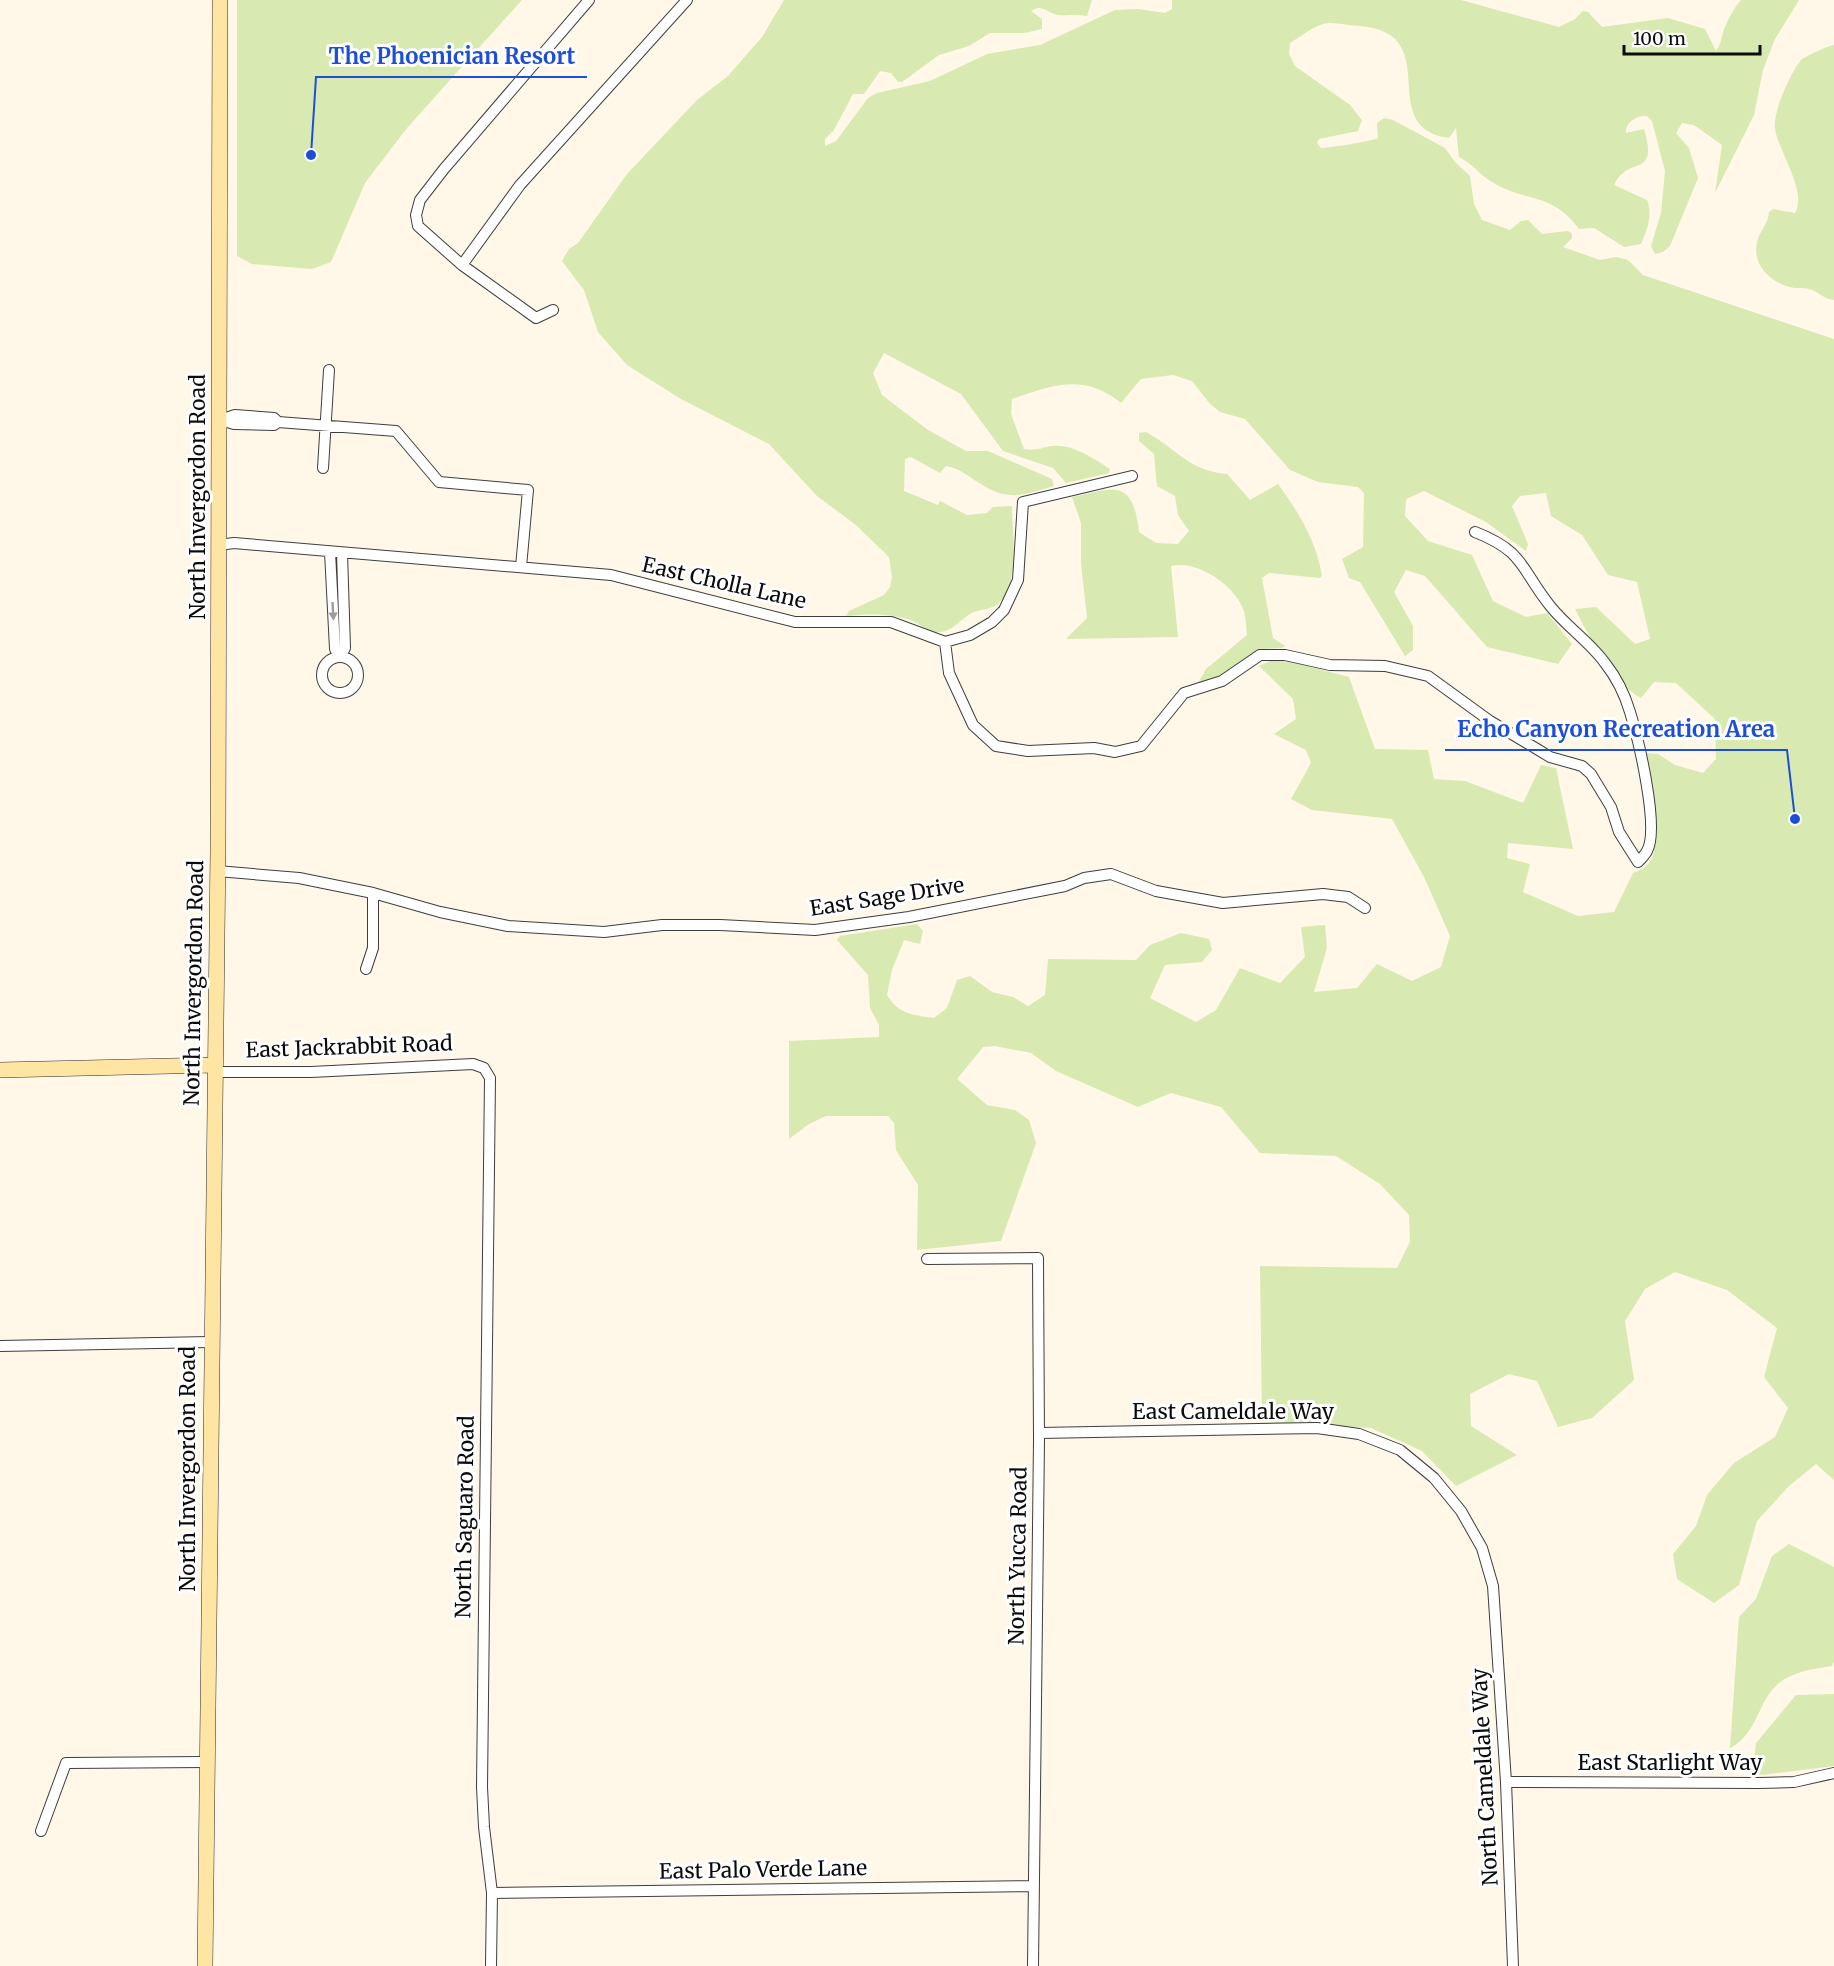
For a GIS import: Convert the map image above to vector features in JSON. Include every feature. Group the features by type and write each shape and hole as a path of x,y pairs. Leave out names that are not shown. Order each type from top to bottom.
{"street":[{"name":"North Invergordon Road","path":"205,1966 210,1342 217,871 220,0"},
{"path":"553,310 536,318 462,266 418,226 416,215 420,200 590,0"},
{"path":"462,266 520,185 687,0"},
{"path":"323,468 329,370"},
{"path":"220,420 238,416 274,418 278,422 396,431 440,482 528,490 521,567"},
{"path":"1132,476 1023,502 1018,580 1004,610 992,622 970,635 945,642 949,673 973,725 996,746 1028,752 1094,748 1115,752 1141,746 1184,693 1222,681 1260,655 1285,655 1330,664 1385,666 1428,676 1490,721 1543,753 1582,766 1591,774 1611,807 1619,832 1638,862 1648,851 1650,832 1647,783 1630,712 1620,688 1605,663 1552,609 1514,552 1498,541 1475,532"},
{"name":"East Cholla Lane","path":"219,544 234,543 611,575 795,622 891,622 945,642"},
{"path":"336,552 335,649 339,657"},
{"name":"East Sage Drive","path":"217,871 299,878 373,893 490,923 523,929 604,932 699,925 814,930 909,917 1065,886 1084,878 1111,874 1156,891 1207,902 1246,902 1323,894 1348,897 1365,908"},
{"path":"366,969 373,948 373,893"},
{"name":"East Jackrabbit Road","path":"0,1070 214,1068 311,1072 472,1064 484,1068"},
{"name":"North Saguaro Road","path":"484,1068 490,1078 482,1797 492,1893 491,1966"},
{"name":"North Yucca Road","path":"927,1259 1038,1258 1039,1433 1033,1966"},
{"path":"0,1346 210,1342"},
{"name":"East Cameldale Way","path":"1039,1433 1317,1428 1359,1434 1400,1450 1434,1478 1461,1511 1482,1548 1493,1586"},
{"name":"North Cameldale Way","path":"1493,1586 1506,1782 1514,1966"},
{"path":"41,1831 66,1763 206,1762"},
{"name":"East Starlight Way","path":"1506,1782 1758,1784 1794,1782 1834,1773"},
{"name":"East Palo Verde Lane","path":"492,1893 1034,1886"}],"green space":[{"path":"237,0 522,0 407,128 365,183 331,262 312,269 252,264 237,256"},
{"path":"784,0 1092,0 1087,16 1058,15 1041,8 1035,9 1031,11 1042,19 1042,29 1025,33 990,33 969,46 939,55 902,82 898,82 891,73 880,71 864,94 853,94 834,130 825,139 825,146 836,141 868,98 877,93 930,81 987,54 1040,45 1115,10 1138,9 1165,13 1172,9 1172,0 1461,0 1559,27 1575,19 1583,11 1588,12 1602,27 1668,18 1705,29 1716,51 1728,20 1741,0 1799,0 1775,39 1763,70 1754,115 1715,193 1722,145 1694,125 1682,123 1676,133 1689,148 1698,178 1670,246 1663,252 1655,254 1651,246 1661,213 1665,171 1652,121 1647,116 1632,120 1627,126 1626,133 1644,129 1648,155 1645,161 1620,176 1614,185 1647,200 1649,206 1648,222 1641,244 1624,247 1594,228 1579,229 1558,208 1547,202 1513,192 1485,177 1459,157 1456,128 1449,138 1427,131 1415,117 1410,100 1406,62 1400,45 1386,32 1360,26 1323,24 1290,43 1289,54 1295,66 1350,105 1362,120 1358,131 1319,139 1317,143 1321,148 1378,138 1377,123 1384,118 1393,120 1445,148 1455,162 1470,176 1474,204 1482,220 1510,230 1521,221 1528,220 1542,234 1568,231 1572,234 1572,238 1563,247 1600,260 1616,257 1628,260 1643,275 1834,339 1834,1480 1816,1464 1789,1486 1757,1521 1739,1585 1714,1603 1677,1579 1673,1554 1696,1526 1707,1495 1734,1463 1775,1437 1788,1408 1764,1377 1777,1328 1727,1290 1675,1272 1645,1289 1625,1321 1634,1380 1592,1418 1558,1427 1537,1381 1509,1374 1470,1394 1471,1426 1517,1455 1456,1486 1422,1451 1371,1428 1262,1422 1260,1266 1397,1268 1410,1242 1409,1215 1380,1184 1336,1156 1260,1153 1221,1107 1171,1093 1138,1107 1056,1071 1031,1053 995,1046 983,1047 957,1079 987,1105 1015,1110 1029,1120 1036,1143 1001,1241 917,1250 918,1185 896,1150 894,1123 888,1116 826,1116 809,1124 789,1139 789,1041 879,1037 879,1025 870,1008 868,975 837,940 840,936 917,924 923,931 920,944 904,940 892,970 887,995 901,1010 934,1018 947,1008 957,980 970,976 992,992 1013,997 1028,1006 1045,995 1048,959 1136,960 1150,945 1181,933 1209,939 1212,950 1202,962 1165,965 1150,998 1196,1022 1216,1010 1240,968 1280,983 1305,957 1301,927 1325,925 1327,948 1314,992 1357,988 1377,964 1412,981 1441,967 1450,936 1424,877 1392,819 1312,810 1291,799 1311,763 1306,750 1274,734 1296,719 1293,699 1259,666 1277,658 1349,677 1375,749 1428,750 1434,779 1465,781 1523,803 1541,765 1556,768 1573,849 1508,843 1507,858 1530,864 1523,892 1578,916 1614,912 1633,873 1645,867 1652,858 1655,846 1655,820 1646,753 1658,754 1675,765 1703,773 1716,759 1715,719 1676,683 1654,682 1641,698 1621,682 1603,658 1575,609 1596,607 1635,644 1650,639 1637,582 1608,575 1582,535 1551,516 1546,493 1520,496 1512,506 1528,544 1526,551 1486,522 1424,491 1406,499 1405,516 1428,541 1472,555 1493,601 1526,617 1547,613 1572,644 1558,664 1487,647 1425,576 1406,570 1394,592 1413,626 1413,650 1405,656 1360,582 1349,578 1342,559 1363,547 1364,493 1358,487 1318,482 1290,470 1245,419 1220,412 1210,404 1192,381 1173,375 1141,379 1121,403 1094,388 1081,385 1055,386 1012,399 1011,414 1024,449 1067,447 1110,469 1109,473 1066,483 1053,468 1003,451 961,394 884,353 873,373 882,395 928,430 966,451 988,451 1052,479 1054,486 1023,494 1005,494 987,488 954,468 946,466 940,473 911,457 905,459 904,491 938,505 940,501 967,515 987,513 993,507 1012,506 1014,557 1013,571 1006,594 996,605 974,612 950,629 940,632 895,616 846,616 849,611 884,595 890,587 892,577 889,557 856,525 817,496 769,444 681,399 627,365 598,332 584,290 562,261 569,249 578,243 627,174 697,100 728,76 762,37"},
{"path":"1834,45 1834,300 1812,290 1783,285 1769,277 1760,265 1756,250 1758,238 1769,212 1773,209 1795,213 1798,204 1795,183 1775,129 1783,93 1801,60"},
{"path":"1146,432 1193,464 1203,469 1227,474 1250,500 1278,484 1306,527 1316,551 1322,576 1320,578 1269,573 1262,578 1273,638 1285,646 1261,649 1223,676 1198,683 1206,669 1247,635 1244,611 1233,592 1214,576 1192,567 1171,566 1178,637 1066,639 1087,618 1081,564 1081,523 1072,497 1100,491 1120,491 1127,495 1132,503 1139,532 1156,543 1178,544 1189,531 1178,515 1175,496 1157,486 1154,454 1139,441 1139,433"},
{"path":"1789,1544 1834,1567 1834,1661 1832,1666 1797,1673 1778,1684 1771,1691 1746,1734 1730,1748 1739,1617 1756,1599 1772,1556"},
{"path":"1834,1694 1834,1766 1761,1775 1753,1770 1756,1743 1796,1695"}],"place":[{"name":"The Phoenician Resort","path":"311,155"},
{"name":"Echo Canyon Recreation Area","path":"1795,819"}]}
